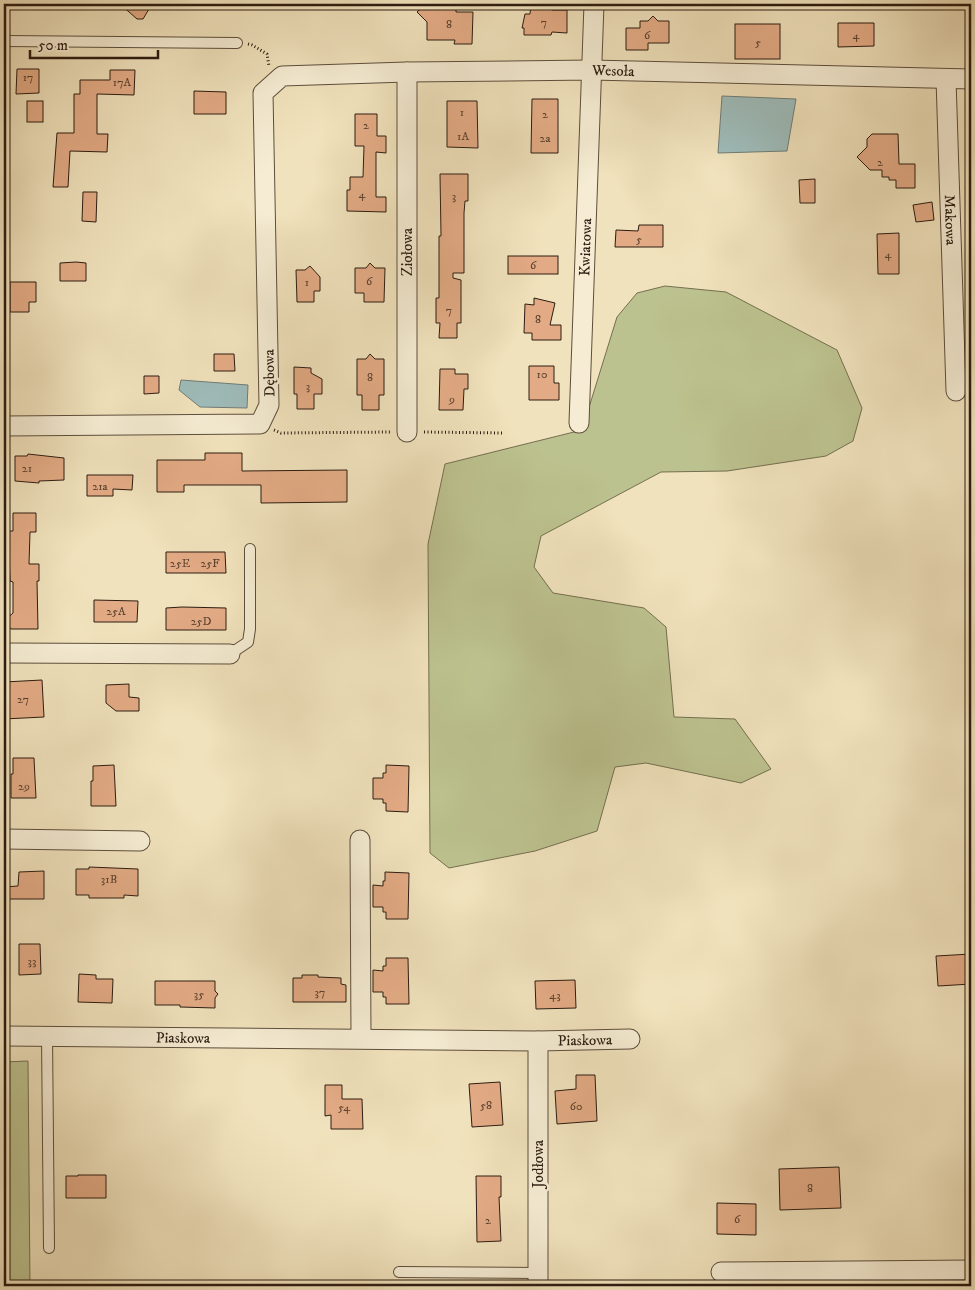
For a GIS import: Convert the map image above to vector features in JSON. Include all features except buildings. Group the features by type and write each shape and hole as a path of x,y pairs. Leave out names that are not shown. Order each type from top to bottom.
{"street":[{"name":"Kwiatowa","path":"579,423 594,4"},
{"name":"Wesoła","path":"282,76 407,72 591,70 971,79"},
{"name":"Ziołowa","path":"407,72 408,432"},
{"name":"Dębowa","path":"260,424 269,404 263,94 282,76"},
{"name":"Makowa","path":"946,79 956,391"},
{"path":"4,426 260,424"},
{"path":"4,653 230,654"},
{"path":"4,839 140,841"},
{"path":"360,840 361,1038"},
{"name":"Piaskowa","path":"4,1036 538,1041 630,1040"},
{"name":"Jodłowa","path":"538,1041 538,1279"},
{"path":"721,1272 794,1279 971,1270"}],"lane":[{"path":"4,41 237,42"},
{"path":"230,654 248,642 250,550"},
{"path":"47,1036 49,1248"},
{"path":"398,1272 538,1279"}],"path":[{"path":"237,42 252,44 267,54 269,70 282,76"},
{"path":"260,424 281,434 502,433"}],"green space":[{"path":"665,286 726,292 837,350 862,408 853,441 826,456 727,471 661,472 541,536 534,567 553,593 644,608 666,627 674,717 735,719 771,769 741,783 646,763 615,767 597,831 535,851 449,868 430,853 428,544 445,464 582,430 617,317 637,293"},
{"path":"28,1061 30,1286 4,1286 4,1062"}],"water":[{"path":"722,96 796,99 787,151 718,153"},
{"path":"181,380 248,385 247,408 200,407 179,390"}]}
